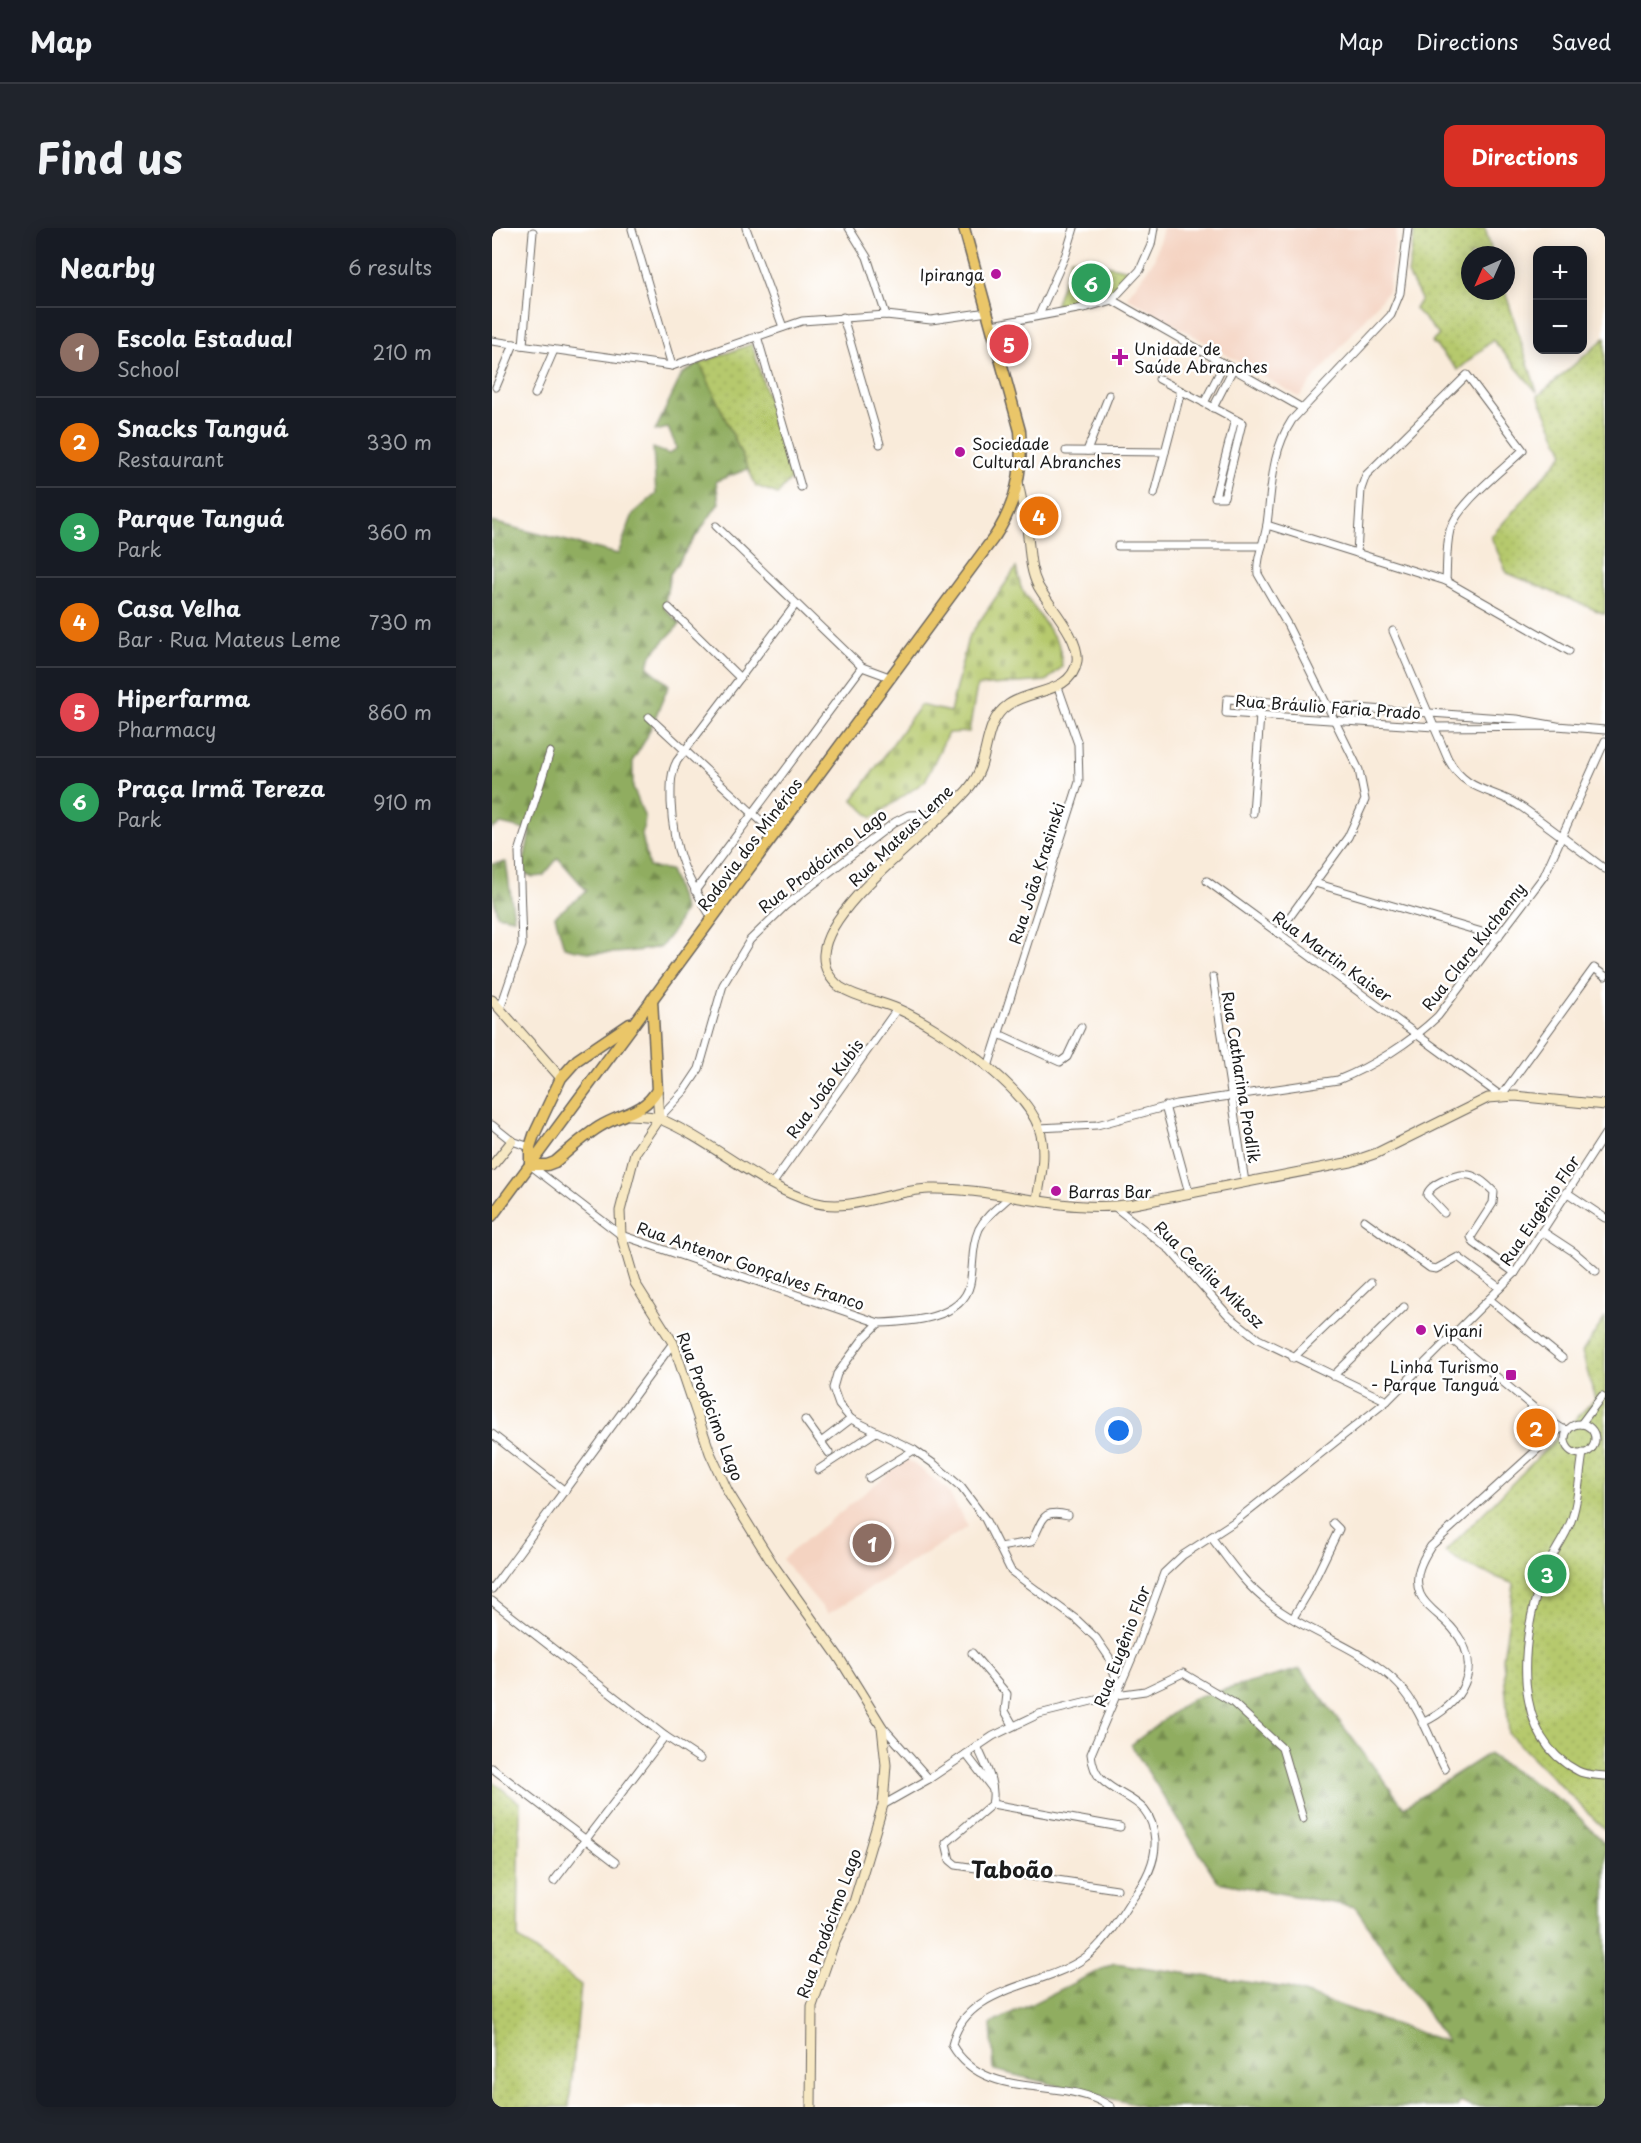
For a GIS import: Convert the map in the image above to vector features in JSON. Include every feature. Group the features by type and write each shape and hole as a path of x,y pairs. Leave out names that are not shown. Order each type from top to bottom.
{"main road":[{"path":"964,228 1020,431 1018,482 1033,573 1071,637 1077,653 1074,671 1069,679 1058,687"},
{"name":"Rodovia dos Minérios","path":"492,1216 892,678 1002,526 1018,482"},
{"name":"Rua Mateus Leme","path":"1037,1199 1043,1157 1039,1128 1019,1098 988,1067 919,1019 848,991 835,983 825,966 824,950 834,927 851,905 893,859 943,814 973,782 983,760 992,725 1002,710 1020,698 1058,687"},
{"path":"652,999 658,1118"},
{"path":"492,1000 561,1078"},
{"path":"638,1019 577,1060 561,1078 530,1147 530,1165 547,1165 555,1162 599,1127 646,1106 657,1090"},
{"path":"629,1115 658,1118 773,1183 812,1202 836,1205 927,1189 964,1190 1090,1208 1115,1207 1365,1158 1475,1103 1501,1096 1605,1105"},
{"name":"Rua Prodócimo Lago","path":"658,1118 640,1144 632,1161 620,1211 621,1235 635,1283 673,1343 710,1454 728,1492 774,1566 838,1656 882,1727 886,1765 883,1805 857,1894 823,1970 812,2006 811,2107"},
{"path":"492,1166 512,1141"}],"street":[{"path":"746,228 783,327"},
{"path":"849,228 867,256 886,315"},
{"path":"1039,315 1060,270 1074,228"},
{"path":"992,325 1088,308 1112,300 1140,270 1151,245 1154,228"},
{"path":"1278,933 1355,826 1365,800 1363,779 1280,610 1258,574 1267,525 1270,481 1281,438 1302,408 1386,321 1396,307 1408,228"},
{"path":"632,229 672,366"},
{"path":"496,387 518,345 532,232"},
{"path":"1112,300 1302,408"},
{"path":"492,341 672,366 808,320 886,315 931,320 988,312"},
{"path":"843,317 880,444"},
{"path":"757,336 801,487"},
{"path":"535,394 554,350"},
{"path":"1204,403 1224,364"},
{"path":"1213,408 1233,369"},
{"path":"1356,553 1361,489 1366,475 1467,375 1523,450 1455,518 1449,537 1446,581"},
{"path":"1159,380 1181,391 1235,419 1242,423 1224,498 1215,497 1235,419"},
{"path":"1154,494 1181,391"},
{"path":"1087,451 1109,395"},
{"path":"1066,451 1165,452"},
{"path":"1267,525 1446,581 1569,651"},
{"path":"716,526 862,668 892,678"},
{"path":"1118,546 1262,546"},
{"path":"712,918 678,858 672,816 671,775 685,751 796,604"},
{"path":"669,608 740,678"},
{"path":"1393,631 1453,769 1467,784 1513,802 1605,869"},
{"name":"Rodovia dos Minérios","path":"695,891 862,668"},
{"name":"Rua João Krasinski","path":"988,1067 1079,782 1078,744 1058,687"},
{"name":"Rua Bráulio Faria Prado","path":"1557,726 1434,727 1226,713 1227,699 1517,719 1557,726 1605,730"},
{"path":"1253,813 1261,701"},
{"path":"650,717 775,834"},
{"name":"Rua Clara Kuchenny","path":"1039,1128 1096,1125 1165,1106 1338,1080 1366,1066 1416,1034 1438,1016 1544,876 1601,759 1605,741"},
{"path":"500,1009 522,945 519,852 550,752"},
{"name":"Rua Prodócimo Lago","path":"658,1118 685,1090 699,1069 723,985 741,953 761,927 784,906 895,822 909,815 943,814"},
{"name":"Rua Martin Kaiser","path":"1207,881 1501,1096"},
{"path":"1315,883 1499,937"},
{"path":"1501,1096 1594,968 1605,976"},
{"name":"Rua Catharina Prodlik","path":"1213,977 1245,1182"},
{"name":"Rua João Kubis","path":"773,1183 897,1009"},
{"path":"999,1034 1060,1062 1067,1057 1081,1028"},
{"path":"1165,1106 1189,1193"},
{"path":"492,1125 512,1141 530,1147"},
{"name":"Rua Eugênio Flor","path":"1111,2107 1082,2093 1027,2088 976,2071 958,2056 951,2044 961,2019 976,2004 1067,1969 1086,1958 1120,1916 1151,1869 1155,1842 1151,1824 1144,1809 1101,1779 1093,1768 1091,1754 1094,1742 1108,1718 1117,1691 1138,1644 1164,1573 1183,1555 1211,1537 1387,1401 1515,1272 1605,1134"},
{"name":"Rua Antenor Gonçalves Franco","path":"530,1165 621,1235 879,1323"},
{"path":"1444,1213 1427,1195 1432,1187 1463,1175 1472,1175 1485,1183 1494,1192 1493,1203 1471,1237 1474,1243 1515,1272"},
{"path":"1566,1192 1605,1218"},
{"path":"1011,1196 988,1216 979,1229 974,1247 970,1285 967,1293 955,1306 938,1314 908,1322 879,1323 863,1339 837,1374 833,1388 839,1406 851,1419 914,1450 961,1487 985,1519 1011,1570 1077,1620 1096,1638 1109,1657 1117,1691"},
{"name":"Rua Cecília Mikosz","path":"1115,1207 1170,1250 1237,1323 1264,1343 1387,1401"},
{"path":"1364,1220 1430,1268 1436,1269 1458,1257 1500,1288"},
{"path":"1542,1231 1574,1252 1596,1271"},
{"path":"1293,1358 1371,1283"},
{"path":"1489,1299 1562,1358"},
{"path":"1333,1376 1404,1307"},
{"path":"1450,1338 1565,1429"},
{"path":"492,1589 673,1343"},
{"path":"1422,1723 1440,1715 1452,1704 1465,1684 1469,1665 1465,1646 1420,1593 1419,1565 1431,1546 1565,1429 1581,1424 1602,1396"},
{"path":"821,1442 851,1419"},
{"path":"805,1420 829,1453"},
{"path":"1581,1424 1592,1430 1594,1438 1592,1447 1582,1454 1571,1521 1542,1577 1531,1616 1526,1679 1530,1714 1540,1737 1565,1763 1580,1772 1605,1776"},
{"path":"1565,1429 1567,1447 1572,1452 1582,1454"},
{"path":"818,1470 876,1432"},
{"path":"492,1434 565,1491"},
{"path":"869,1478 914,1450"},
{"path":"999,1547 1031,1542 1042,1520 1048,1514 1054,1512 1068,1515"},
{"path":"1293,1618 1308,1593 1339,1529 1333,1524"},
{"path":"1211,1537 1239,1574 1267,1602 1387,1674 1410,1701 1445,1769"},
{"path":"492,1601 665,1736 700,1759"},
{"path":"972,1653 1007,1694 1005,1711 1014,1725"},
{"path":"883,1805 929,1779 977,1746 1039,1714 1117,1691 1145,1691 1183,1673 1233,1702 1282,1748 1303,1819"},
{"path":"882,1727 929,1779"},
{"path":"554,1881 665,1736"},
{"path":"977,1746 987,1769 994,1796 992,1804 946,1843 950,1860 956,1864 1117,1889"},
{"path":"966,1754 992,1788"},
{"path":"492,1768 615,1862"},
{"path":"980,1774 987,1769"},
{"path":"992,1804 1120,1827"}],"shaded area":[{"path":"1163,228 1397,228 1388,291 1299,397 1127,297 1154,260"},
{"path":"907,1459 947,1489 968,1527 828,1614 782,1559"}],"green space":[{"path":"1415,228 1485,228 1490,246 1461,246 1461,300 1508,300 1537,392 1493,340 1458,370 1432,342 1439,335 1415,309 1421,299 1408,274"},
{"path":"1071,258 1130,270 1111,297 1055,306"},
{"path":"1605,338 1605,614 1507,573 1491,537 1564,453 1538,396"},
{"path":"752,344 791,479 778,494 756,486 700,363"},
{"path":"700,363 748,469 716,481 719,503 670,574 664,608 680,624 651,655 648,667 669,685 646,739 633,760 633,787 645,818 642,835 649,867 670,870 684,910 674,930 661,947 612,953 577,950 564,947 555,916 587,891 558,858 543,876 533,877 522,872 530,831 501,824 492,829 492,522 618,554 633,514 656,494 653,448 669,454 677,448 668,428 655,431 682,374"},
{"path":"1016,568 1021,588 1060,646 1062,667 1046,681 977,686 969,732 948,733 925,781 872,818 853,800 920,705 950,712 968,638"},
{"path":"506,862 514,918 497,915 492,890 492,864"},
{"path":"1605,1318 1605,1830 1509,1734 1503,1658 1514,1584 1463,1564 1445,1552 1595,1399 1582,1352"},
{"path":"1300,1669 1404,1807 1488,1754 1566,1804 1605,1843 1605,2107 1472,2107 1460,2102 1457,2107 1146,2107 994,2070 991,2024 1114,1963 1288,1988 1447,2042 1355,1907 1218,1882 1131,1745 1191,1699"},
{"path":"492,1781 520,1803 518,1938 581,1985 569,2107 492,2107"}],"place":[{"name":"Ipiranga","path":"996,274"},
{"name":"Praça Irmã Tereza","path":"1091,283"},
{"name":"Hiperfarma","path":"1009,344"},
{"name":"Unidade de Saúde Abranches","path":"1120,357"},
{"name":"Sociedade Cultural Abranches","path":"960,452"},
{"name":"Casa Velha","path":"1039,516"},
{"name":"Barras Bar","path":"1056,1191"},
{"name":"Vipani","path":"1421,1330"},
{"name":"Linha Turismo - Parque Tanguá","path":"1511,1375"},
{"name":"Snacks Tanguá","path":"1536,1428"},
{"name":"Escola Estadual","path":"872,1543"},
{"name":"Parque Tanguá","path":"1547,1574"}],"district":[{"name":"Taboão","path":"1012,1868"}]}
